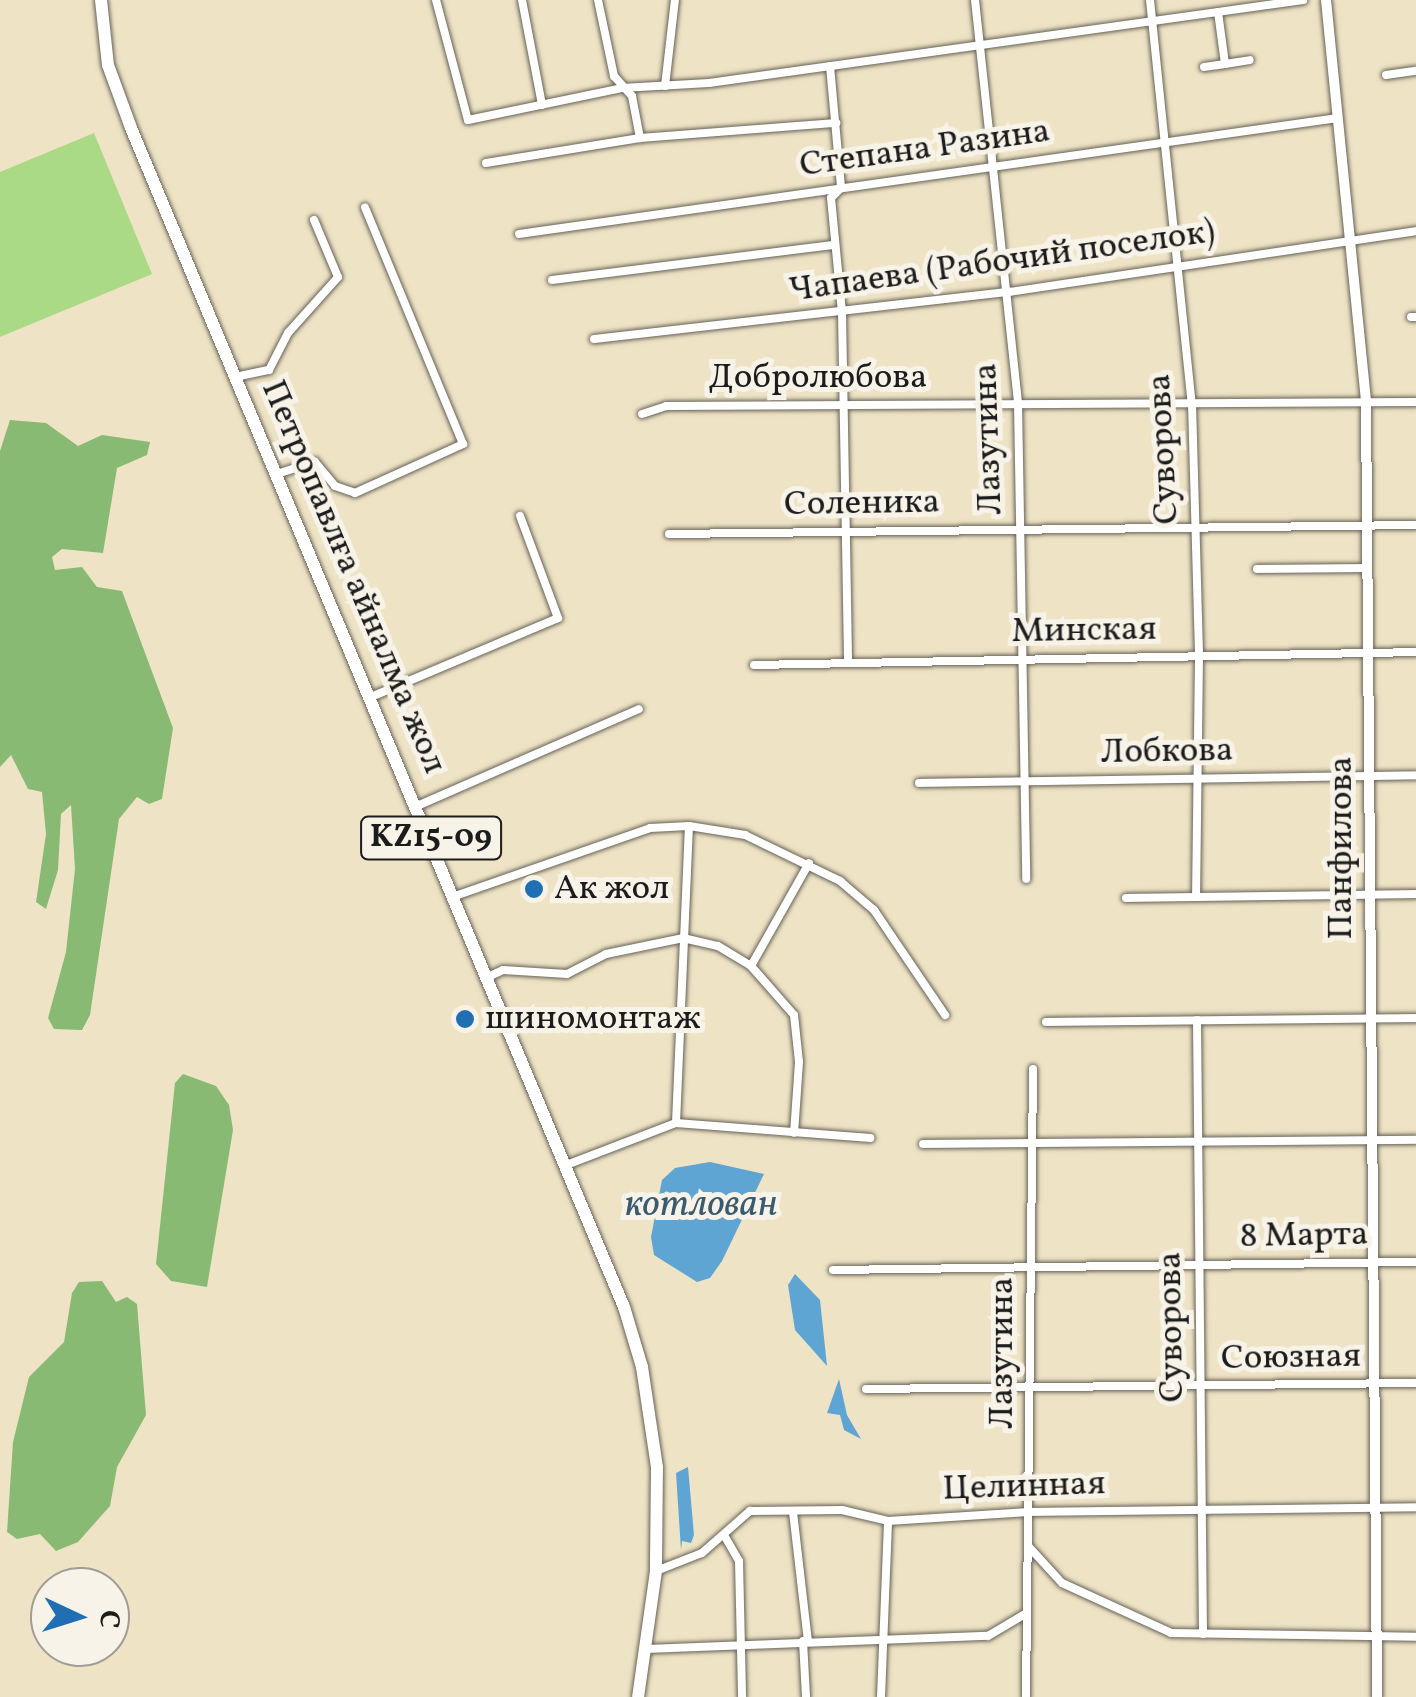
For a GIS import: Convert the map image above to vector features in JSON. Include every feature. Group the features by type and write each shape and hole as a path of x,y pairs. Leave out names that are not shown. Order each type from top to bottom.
{"highway":[{"name":"Петропавлға айналма жол","path":"101,0 103,40 118,95 569,1164 642,1367 657,1467 656,1571 638,1697"}],"street":[{"path":"436,0 466,119 622,88 830,66 1302,0"},
{"path":"522,0 542,104"},
{"path":"598,0 614,76 632,96 640,138"},
{"path":"664,86 675,0"},
{"name":"Лазутина","path":"974,0 1009,292 1018,404 1026,879"},
{"name":"Суворова","path":"1150,0 1192,403 1199,656 1196,897"},
{"name":"Панфилова","path":"1326,0 1366,402 1377,1697"},
{"path":"1218,12 1225,64"},
{"path":"1204,67 1250,60"},
{"path":"830,66 841,188 831,198 842,313 848,663"},
{"path":"1386,75 1416,71"},
{"name":"Степана Разина","path":"519,234 1338,118"},
{"path":"486,163 640,138 836,123"},
{"path":"277,474 315,462 334,486 356,493 463,444 365,207"},
{"path":"235,377 268,370 288,333 338,277 314,220"},
{"name":"Чапаева (Рабочий поселок)","path":"594,340 1009,292 1416,231"},
{"path":"552,280 834,245"},
{"name":"Добролюбова","path":"642,414 666,406 1416,402"},
{"path":"371,697 558,618 520,516"},
{"name":"Соленика","path":"669,534 1416,526"},
{"path":"1256,569 1367,568"},
{"name":"Минская","path":"754,665 1416,652"},
{"path":"417,806 639,709"},
{"name":"Лобкова","path":"919,783 1416,775"},
{"path":"456,896 620,837 690,826 745,834 840,881 895,932 944,1016"},
{"path":"676,1123 690,826"},
{"path":"752,966 809,863"},
{"path":"1126,898 1416,894"},
{"path":"490,976 503,970 567,974 606,954 683,938 708,942 752,966 794,1015 799,1062 794,1133"},
{"path":"1046,1022 1416,1018"},
{"name":"Суворова","path":"1197,1020 1202,1634"},
{"name":"Лазутина","path":"1026,1697 1033,1070"},
{"path":"569,1164 676,1123 870,1138"},
{"path":"924,1144 1416,1140"},
{"name":"8 Марта","path":"833,1270 1416,1262"},
{"name":"Союзная","path":"866,1389 1416,1383"},
{"name":"Целинная","path":"656,1571 688,1562 724,1535 744,1512 842,1510 888,1521 1030,1512 1416,1507"},
{"path":"793,1512 806,1641 806,1697"},
{"path":"881,1697 888,1521"},
{"path":"724,1535 739,1561 742,1697"},
{"path":"1029,1546 1062,1583 1124,1616 1171,1633 1416,1638"},
{"path":"646,1649 988,1636 1025,1614"}],"green space":[{"path":"94,133 152,274 0,337 0,172"},
{"path":"10,420 46,423 78,446 102,435 150,442 147,455 117,468 103,553 62,549 52,557 55,570 82,567 97,587 122,591 173,728 162,799 149,804 137,797 119,819 90,1015 82,1030 54,1029 48,1018 66,952 75,869 71,805 61,814 58,870 46,909 36,902 46,834 42,792 28,789 11,755 0,767 0,451"},
{"path":"183,1074 216,1086 229,1105 233,1130 207,1287 171,1281 156,1264 175,1083"},
{"path":"102,1281 116,1302 127,1297 137,1304 146,1415 117,1467 110,1506 78,1542 56,1551 40,1534 17,1539 7,1532 13,1442 29,1377 64,1342 72,1293 79,1282"}],"water":[{"name":"котлован","path":"710,1162 764,1174 722,1261 710,1278 697,1282 654,1255 651,1237 662,1180 675,1168"},
{"path":"795,1274 820,1300 827,1366 795,1330 788,1285"},
{"path":"839,1379 847,1415 861,1439 844,1430 840,1415 827,1413"},
{"path":"688,1467 694,1535 691,1543 682,1541 681,1550 676,1473"}],"place":[{"name":"Ак жол","path":"534,889"},
{"name":"шиномонтаж","path":"465,1019"}]}
